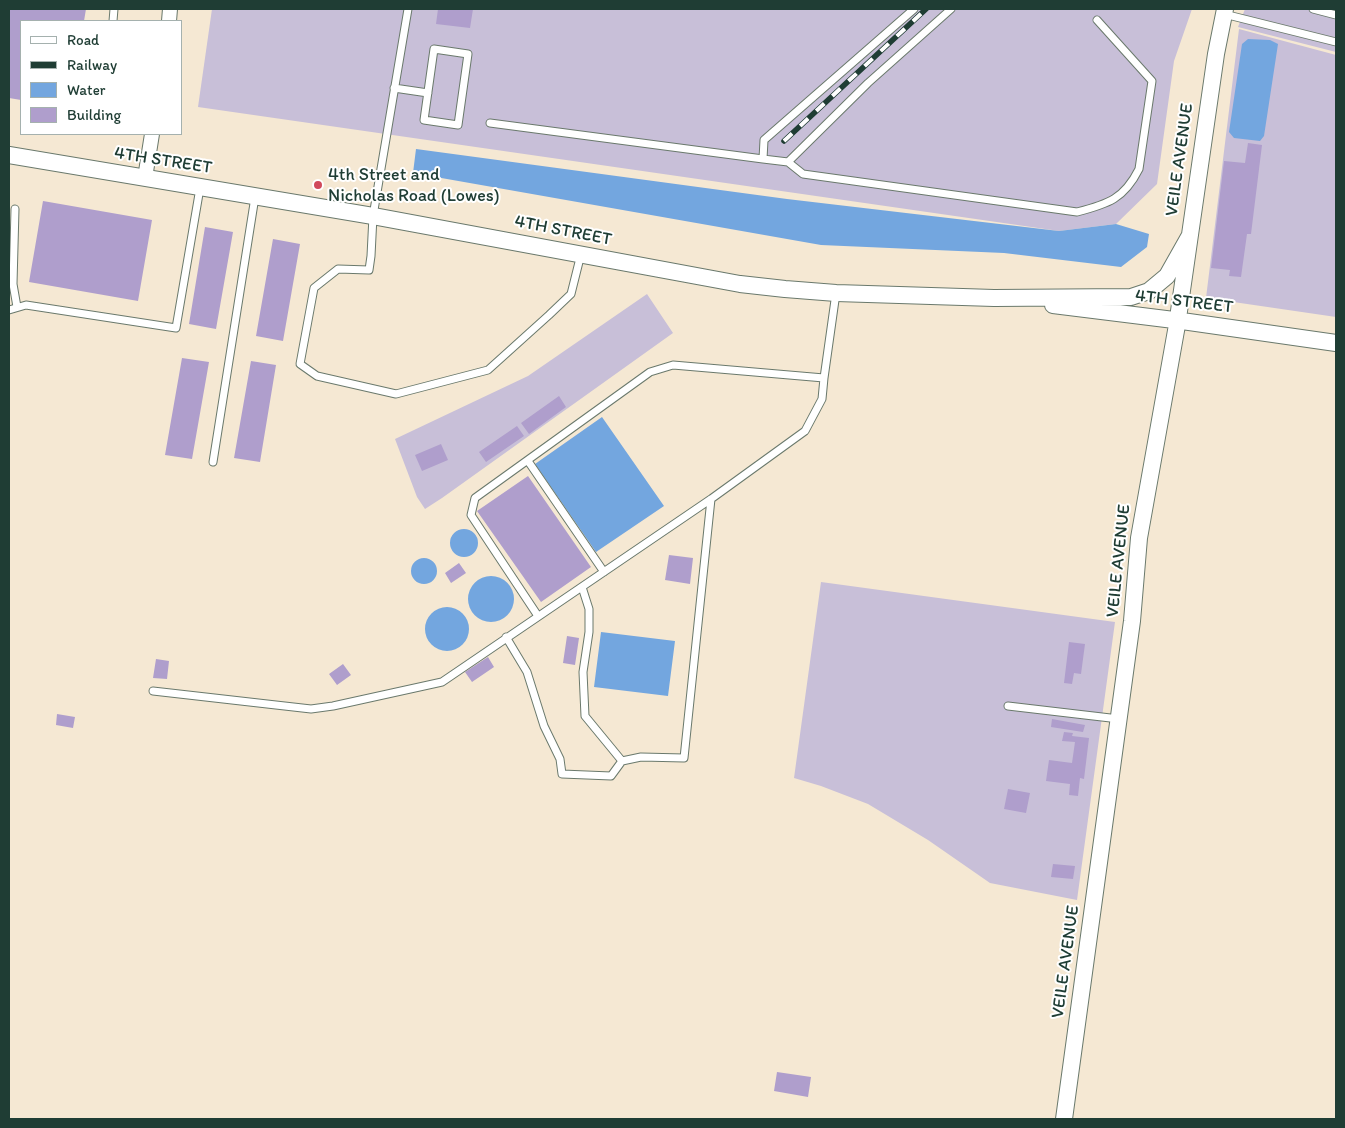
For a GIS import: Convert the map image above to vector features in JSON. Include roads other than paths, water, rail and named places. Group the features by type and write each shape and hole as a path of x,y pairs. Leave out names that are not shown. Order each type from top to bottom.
{"street":[{"name":"VEILE AVENUE","path":"1064,1119 1132,621 1139,538 1177,321 1224,11"},
{"path":"145,178 152,135"},
{"name":"4TH STREET","path":"9,155 373,216 740,284 836,293 994,298 1336,343"},
{"path":"994,298 1130,297 1141,294 1150,291 1167,276 1189,238"}],"lane":[{"path":"408,9 373,216 369,270 338,270 314,288 300,364 317,376 396,394 488,370 571,294 581,254"},
{"path":"762,159 764,140 914,9"},
{"path":"788,162 868,83 951,9"},
{"path":"1314,9 1336,15"},
{"path":"1224,11 1336,42"},
{"path":"490,124 788,162 803,174 1077,212 1101,206 1113,200 1125,191 1133,181 1139,169 1152,81 1097,20"},
{"path":"434,50 468,54 458,125 424,120 428,93 434,50"},
{"path":"394,88 428,93"},
{"path":"9,310 26,305 176,328 200,187"},
{"path":"213,462 255,197"},
{"path":"15,209 13,284 18,307"},
{"path":"153,690 311,709 442,682 711,499 805,431 822,399 836,293"},
{"path":"538,616 471,516 475,498 650,372 673,365 824,378"},
{"path":"528,461 604,572"},
{"path":"506,637 527,672 544,726 560,759 562,774 611,776 622,761 641,757 684,758 711,499"},
{"path":"582,587 589,609 589,632 583,672 585,716 622,761"},
{"path":"1008,706 1119,719"}],"water":[{"path":"1248,39 1270,40 1278,44 1264,136 1260,141 1234,138 1229,132 1242,44"},
{"path":"416,149 787,199 1059,231 1116,224 1149,234 1147,247 1121,267 1004,253 821,245 413,173"},
{"path":"602,417 664,506 596,552 535,464"},
{"path":"464,529 474,533 478,543 474,553 464,557 454,553 450,543 454,533"},
{"path":"424,558 433,562 437,571 433,580 424,584 415,580 411,571 415,562"},
{"path":"491,576 504,580 510,586 514,599 510,612 504,618 491,622 478,618 472,612 468,599 472,586 478,580"},
{"path":"451,607 463,613 468,620 468,638 463,645 456,650 443,651 435,648 428,641 425,625 428,617 435,610"},
{"path":"601,632 675,641 668,696 594,687"}],"railway":[{"path":"784,141 926,9"}],"place":[{"name":"4th Street and Nicholas Road (Lowes)","path":"318,185"}]}
